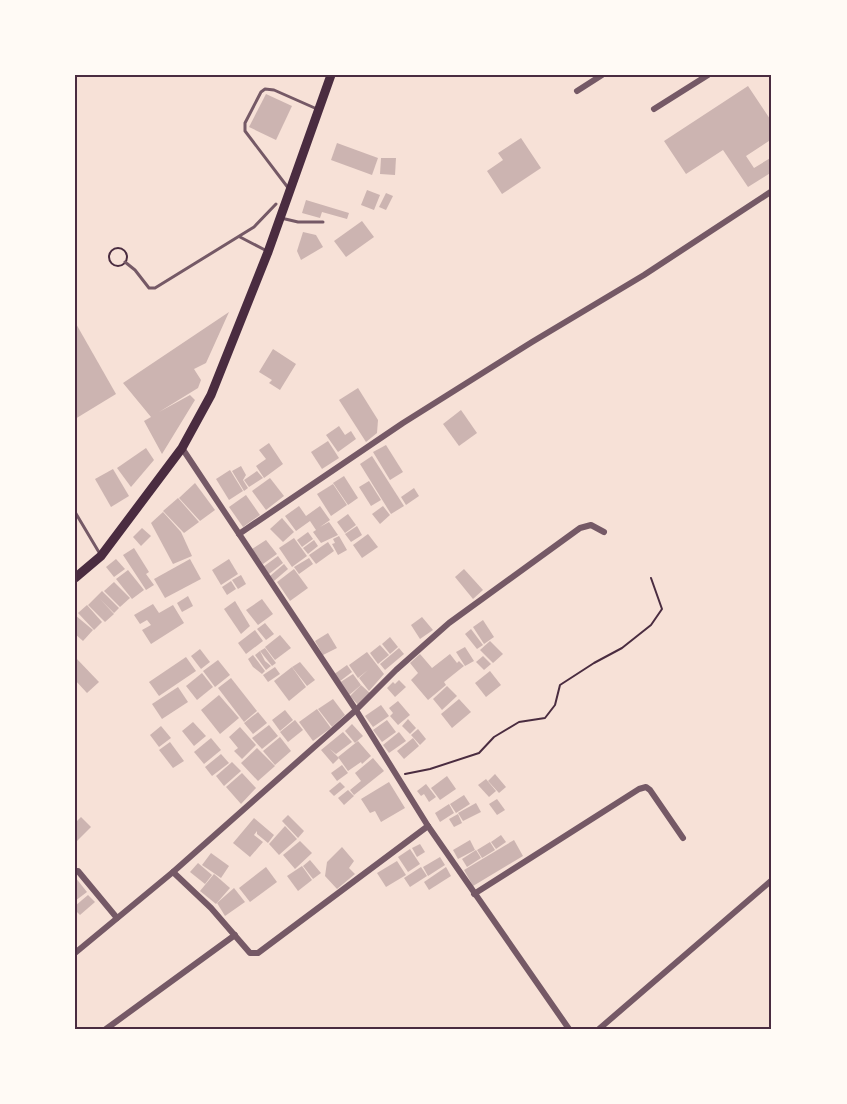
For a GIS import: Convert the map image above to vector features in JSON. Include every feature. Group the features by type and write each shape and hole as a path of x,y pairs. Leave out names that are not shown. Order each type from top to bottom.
{"highway":[{"path":"75,578 101,556 182,448 211,395 268,252 331,75"}],"street":[{"path":"577,91 602,75"},
{"path":"654,109 708,75"},
{"path":"239,534 403,423 644,275 772,191"},
{"path":"182,448 356,710 428,826 569,1029"},
{"path":"75,953 172,872 356,710 396,670 449,623 586,525 597,526 604,532"},
{"path":"474,894 645,787 650,790 684,838"},
{"path":"172,872 211,908 250,952 258,953 428,826"},
{"path":"75,871 78,871 117,918"},
{"path":"599,1029 772,880"},
{"path":"106,1029 235,935"}],"lane":[{"path":"290,190 247,134 245,123 261,92 266,89 274,90 319,110"},
{"path":"125,262 135,270 149,288 155,288 240,237 265,218 276,204"},
{"path":"280,218 298,222 323,222"},
{"path":"240,237 268,252"},
{"path":"75,512 101,556"}],"path":[{"path":"118,248 125,251 127,259 125,262 118,266 111,262 109,254 118,248"},
{"path":"396,776 430,769 479,753 494,737 519,722 545,718 555,705 560,685 622,648 651,625 662,609 651,578"}],"building":[{"path":"748,86 772,122 772,139 746,156 754,168 772,157 772,172 748,187 723,150 686,174 664,141"},
{"path":"266,94 292,106 276,140 249,127"},
{"path":"521,138 541,168 502,194 487,171 503,160 498,153"},
{"path":"337,143 378,158 372,175 331,160"},
{"path":"381,158 396,158 395,175 380,174"},
{"path":"367,190 380,195 374,210 361,205"},
{"path":"386,193 393,196 386,210 379,207"},
{"path":"306,200 349,213 347,219 322,212 320,218 302,213"},
{"path":"362,221 374,237 346,257 334,241"},
{"path":"303,232 316,235 323,247 301,260 297,251"},
{"path":"229,312 206,363 194,369 201,380 198,388 159,412 190,395 195,400 162,454 144,421 151,417 123,383"},
{"path":"75,322 116,394 75,419"},
{"path":"273,349 296,364 280,390 269,383 272,380 259,372"},
{"path":"358,388 378,420 377,433 366,442 339,400"},
{"path":"461,410 477,433 459,446 443,424"},
{"path":"339,426 345,435 351,431 356,439 338,452 326,435"},
{"path":"328,441 339,458 322,469 311,452"},
{"path":"269,443 283,464 264,478 256,466 266,459 259,450"},
{"path":"386,445 403,472 390,480 373,452"},
{"path":"146,448 154,460 131,487 117,468"},
{"path":"372,456 404,506 391,514 360,464"},
{"path":"241,466 246,475 243,480 248,488 244,491 232,471"},
{"path":"113,469 129,496 111,507 95,479"},
{"path":"230,470 243,491 229,500 216,479"},
{"path":"257,471 263,478 249,487 244,480"},
{"path":"344,476 358,498 348,505 333,483"},
{"path":"270,478 284,496 266,510 252,491"},
{"path":"369,481 381,500 371,506 359,487"},
{"path":"195,483 215,510 200,521 179,498"},
{"path":"333,484 347,505 331,516 317,494"},
{"path":"414,488 419,496 406,505 401,497"},
{"path":"246,495 260,515 243,527 229,507"},
{"path":"178,498 199,522 184,533 163,511"},
{"path":"299,506 306,516 320,506 330,520 320,527 329,522 338,535 321,543 313,532 316,530 310,521 296,531 285,516"},
{"path":"383,506 390,515 380,524 372,514"},
{"path":"163,512 181,532 192,556 173,564 151,523"},
{"path":"348,514 356,525 345,533 337,522"},
{"path":"282,518 294,532 283,542 270,529"},
{"path":"357,526 362,535 351,542 345,534"},
{"path":"142,528 151,536 141,546 133,537"},
{"path":"308,532 313,539 302,547 297,540"},
{"path":"368,534 378,547 362,558 353,545"},
{"path":"339,536 347,550 338,555 332,544 335,543 333,539"},
{"path":"294,538 307,556 292,567 279,548"},
{"path":"266,540 277,554 263,564 252,549"},
{"path":"314,540 318,546 308,554 303,548"},
{"path":"328,542 334,551 316,564 309,555"},
{"path":"134,548 149,572 146,574 154,585 146,590 123,555"},
{"path":"278,556 283,563 269,574 263,567"},
{"path":"309,558 313,564 299,574 294,567"},
{"path":"116,559 125,569 114,577 106,567"},
{"path":"190,559 201,579 165,598 154,579"},
{"path":"229,559 238,574 221,585 212,570"},
{"path":"284,564 288,569 274,581 270,576"},
{"path":"294,569 308,588 290,601 277,582"},
{"path":"464,569 483,590 473,599 455,577"},
{"path":"128,570 144,590 132,599 116,579"},
{"path":"241,575 246,584 238,589 232,580"},
{"path":"231,581 236,589 227,595 222,587"},
{"path":"114,582 130,598 120,607 104,591"},
{"path":"102,591 119,608 114,613 100,599 114,614 105,622 88,605"},
{"path":"188,596 193,606 182,612 177,603"},
{"path":"262,599 273,614 258,625 246,610"},
{"path":"235,601 250,626 241,634 224,609"},
{"path":"153,604 159,613 173,605 184,623 151,644 142,630 151,625 147,620 140,624 134,615"},
{"path":"87,605 102,622 94,630 78,613"},
{"path":"75,615 93,630 83,641 75,634"},
{"path":"422,617 433,630 420,639 411,625"},
{"path":"483,620 494,637 484,644 473,627"},
{"path":"265,623 274,634 266,640 257,629"},
{"path":"471,629 483,645 477,649 465,634"},
{"path":"255,630 263,641 246,654 238,643"},
{"path":"328,633 337,648 323,655 315,641"},
{"path":"280,635 291,648 275,660 265,647"},
{"path":"390,637 398,647 390,654 382,644"},
{"path":"490,641 503,654 493,663 480,650"},
{"path":"380,645 389,655 378,664 370,653"},
{"path":"465,647 474,661 465,666 456,652"},
{"path":"265,648 276,663 272,666 260,651"},
{"path":"399,648 404,654 385,670 380,664"},
{"path":"200,649 210,662 201,669 191,656"},
{"path":"260,651 265,661 271,666 266,670 255,655"},
{"path":"367,652 384,674 369,691 359,678 368,670 358,678 349,665"},
{"path":"420,654 432,668 450,654 457,663 459,661 464,666 444,682 446,685 428,700 411,680 418,673 410,663"},
{"path":"253,655 265,671 262,674 253,667 248,659"},
{"path":"483,656 491,664 484,670 476,662"},
{"path":"75,657 99,682 87,693 75,680"},
{"path":"186,657 196,671 159,696 149,682"},
{"path":"218,660 230,675 215,687 203,671"},
{"path":"300,662 315,680 307,686 292,667"},
{"path":"347,665 352,672 339,682 333,675"},
{"path":"275,667 280,674 268,682 263,675"},
{"path":"292,667 306,687 289,701 274,681"},
{"path":"490,671 501,685 486,697 475,683"},
{"path":"202,673 213,687 197,700 186,686"},
{"path":"353,674 361,685 348,696 339,683"},
{"path":"231,678 257,711 244,722 218,688"},
{"path":"399,680 406,687 395,697 387,688"},
{"path":"361,685 371,694 359,706 350,696"},
{"path":"447,686 457,696 442,710 433,699"},
{"path":"178,687 188,702 162,719 152,704"},
{"path":"219,695 239,718 220,734 201,710"},
{"path":"333,699 345,715 332,727 318,709"},
{"path":"459,699 471,712 452,728 441,714"},
{"path":"398,701 410,715 398,725 390,716 393,713 389,708"},
{"path":"381,705 389,716 373,727 365,716"},
{"path":"317,709 331,728 313,741 299,722"},
{"path":"285,710 293,720 280,731 272,720"},
{"path":"258,712 267,723 253,734 244,723"},
{"path":"408,719 416,728 410,734 402,726"},
{"path":"295,720 303,730 288,742 280,732"},
{"path":"387,720 396,732 382,742 373,730"},
{"path":"193,722 206,736 194,746 182,731"},
{"path":"352,724 363,736 355,743 345,731"},
{"path":"269,725 278,736 262,749 252,738"},
{"path":"161,726 171,738 159,747 150,735"},
{"path":"240,727 256,745 242,759 234,751 238,748 229,737"},
{"path":"418,729 426,739 420,745 411,735"},
{"path":"343,732 352,742 336,754 330,749 339,758 333,764 321,750"},
{"path":"399,732 406,741 389,753 383,745"},
{"path":"280,737 291,751 275,765 263,751"},
{"path":"211,738 221,750 204,764 194,752"},
{"path":"413,738 419,746 404,759 397,751"},
{"path":"358,741 371,756 348,771 338,757"},
{"path":"170,742 184,761 173,768 159,750"},
{"path":"257,748 275,766 258,781 241,763"},
{"path":"221,754 229,763 212,776 205,767"},
{"path":"373,758 384,771 354,795 350,790 361,781 355,773"},
{"path":"232,762 241,771 224,786 216,776"},
{"path":"342,765 348,773 337,781 331,773"},
{"path":"242,773 256,788 241,804 226,787"},
{"path":"495,774 506,787 499,793 488,781"},
{"path":"447,776 456,789 440,800 431,788"},
{"path":"486,779 496,791 489,797 478,785"},
{"path":"340,782 345,787 334,796 329,791"},
{"path":"389,782 405,808 381,822 375,811 370,813 361,799"},
{"path":"426,784 436,797 429,802 424,794 421,796 417,791"},
{"path":"348,790 354,796 344,805 338,798"},
{"path":"464,795 470,804 456,813 450,804"},
{"path":"497,799 505,810 497,815 489,804"},
{"path":"476,803 481,812 463,821 458,813"},
{"path":"449,804 454,813 440,822 435,813"},
{"path":"458,814 462,823 454,827 449,819"},
{"path":"288,815 304,831 298,838 282,821"},
{"path":"81,817 91,827 75,843 75,823"},
{"path":"254,818 274,835 268,843 257,834 257,831 254,835 263,842 250,857 233,843"},
{"path":"285,826 297,839 279,855 269,844"},
{"path":"501,835 506,842 496,849 491,842"},
{"path":"470,840 475,850 458,859 453,850"},
{"path":"514,840 523,856 473,886 464,870"},
{"path":"300,841 312,853 295,869 283,855"},
{"path":"490,842 495,850 482,858 477,850"},
{"path":"420,844 425,852 417,857 412,848"},
{"path":"342,847 354,861 349,868 355,874 337,889 325,876 327,862"},
{"path":"410,849 420,864 408,872 398,857"},
{"path":"476,850 481,858 467,867 462,859"},
{"path":"211,853 229,866 221,878 202,865"},
{"path":"440,857 445,865 428,876 423,867"},
{"path":"310,860 321,873 313,879 303,866"},
{"path":"397,861 406,875 386,887 377,873"},
{"path":"198,863 212,875 205,884 190,872"},
{"path":"302,866 312,880 298,891 287,876"},
{"path":"266,867 277,882 250,902 239,888"},
{"path":"421,867 427,876 410,887 404,878"},
{"path":"446,867 451,876 429,890 424,882"},
{"path":"214,874 230,888 216,904 200,891"},
{"path":"75,877 87,892 75,901"},
{"path":"234,888 245,902 225,916 217,903"},
{"path":"88,895 95,902 80,915 75,910 75,906"}]}
